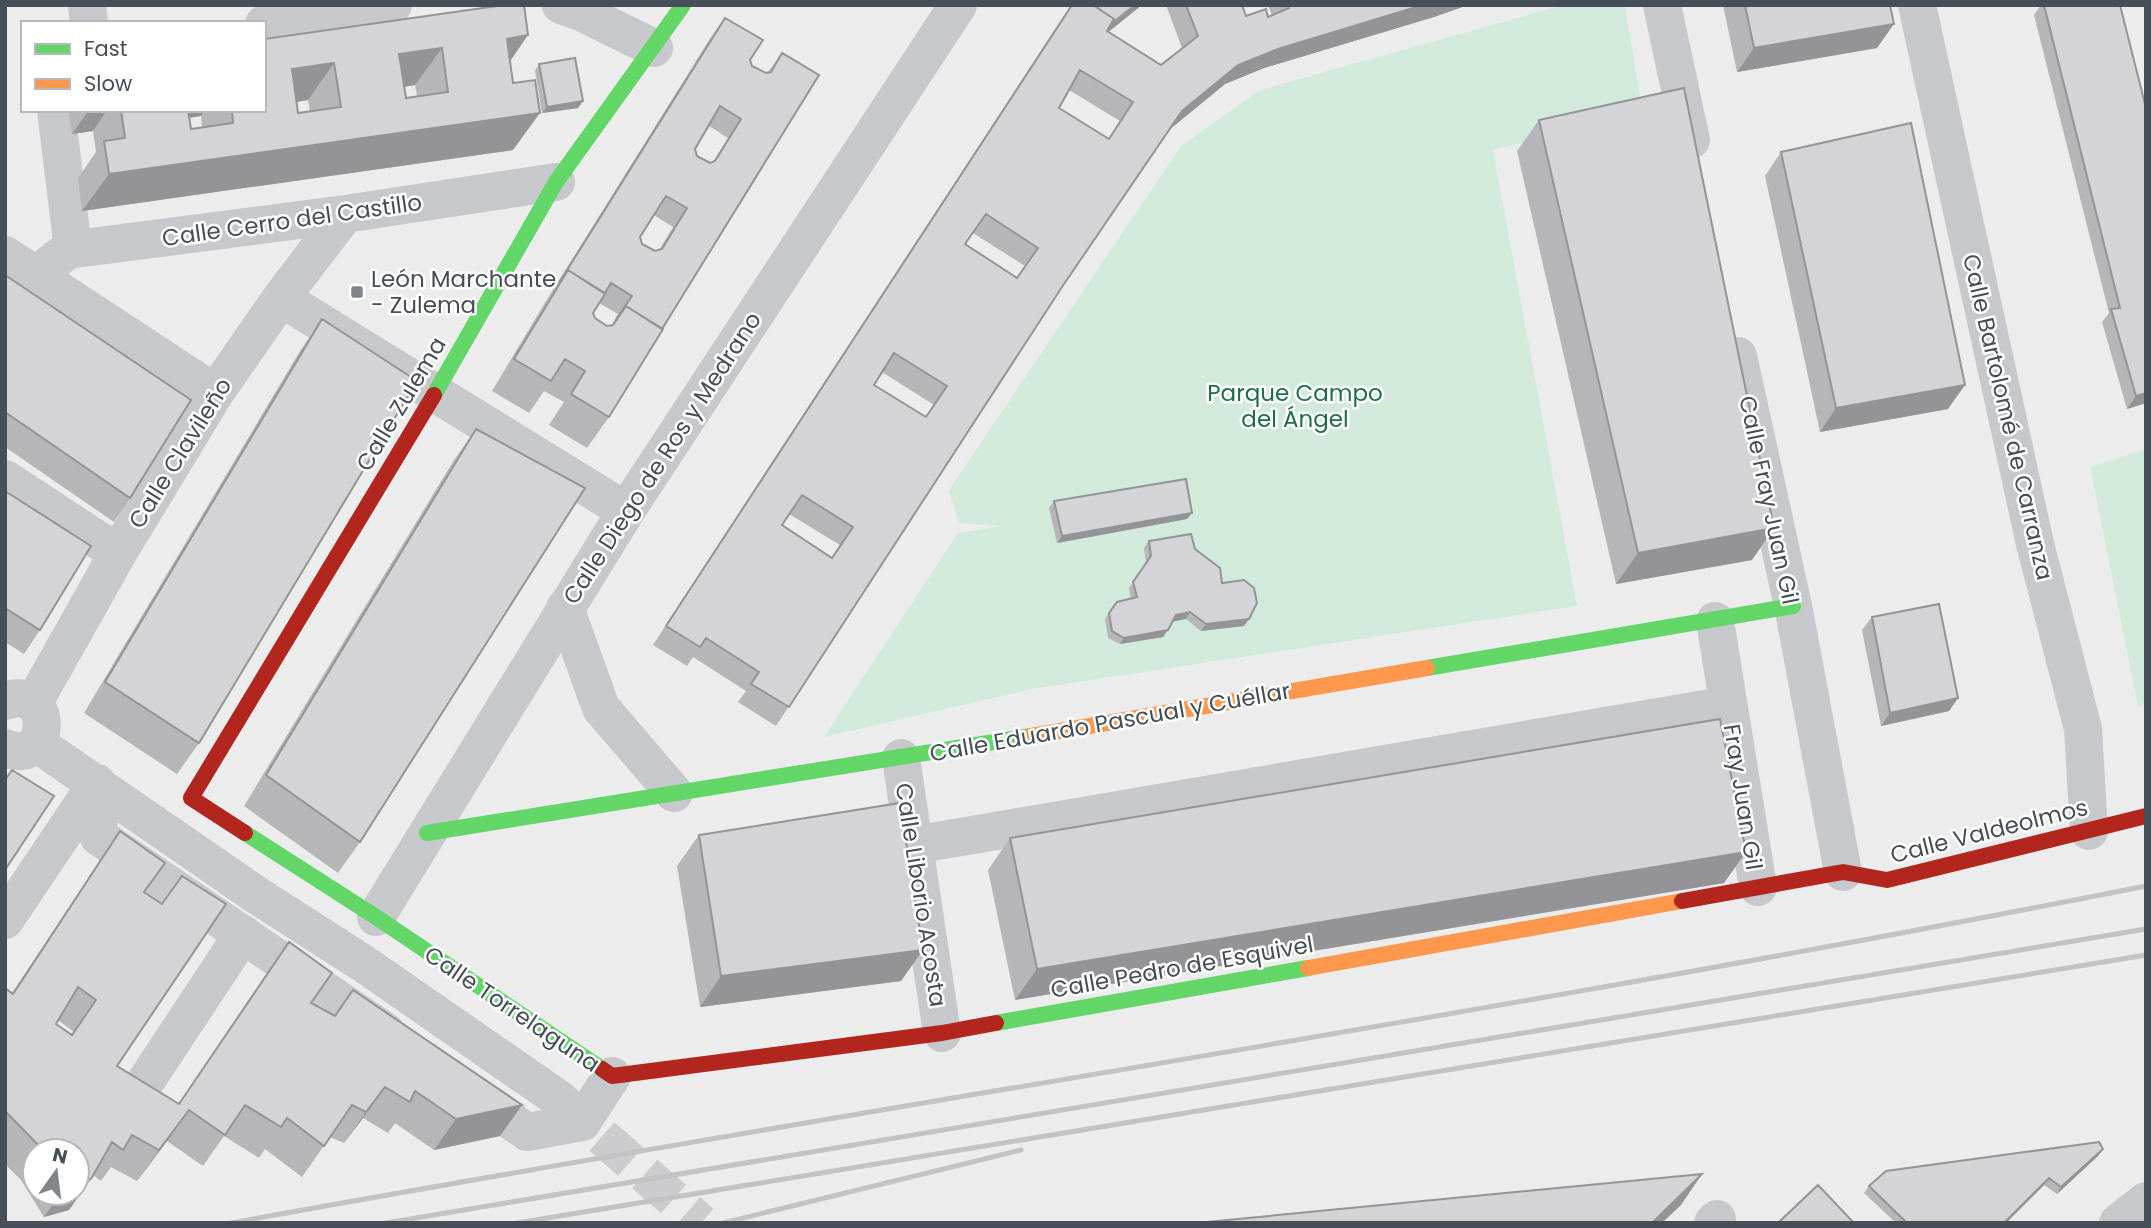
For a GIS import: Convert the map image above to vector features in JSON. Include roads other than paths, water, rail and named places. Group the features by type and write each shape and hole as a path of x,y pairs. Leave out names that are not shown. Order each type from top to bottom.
{"street":[{"path":"266,24 393,5"},
{"path":"561,5 654,48"},
{"name":"Calle Zulema","path":"191,798 435,394 556,182 683,5"},
{"name":"Calle Diego de Ros y Medrano","path":"376,918 626,511 958,5"},
{"path":"1662,5 1698,170"},
{"name":"Calle Bartolomé de Carranza","path":"1917,5 2035,544 2083,729 2089,831"},
{"path":"56,112 73,249"},
{"name":"Calle Cerro del Castillo","path":"36,275 73,249 345,214 556,182"},
{"name":"Calle Clavileño","path":"19,702 118,553 215,393 281,298 345,214"},
{"path":"5,254 215,393"},
{"path":"281,298 626,511"},
{"name":"Calle Fray Juan Gil","path":"1730,320 1793,607 1843,872"},
{"path":"5,480 118,553"},
{"name":"Calle Eduardo Pascual y Cuéllar","path":"427,833 901,758 1793,607"},
{"path":"565,608 601,708 674,793"},
{"name":"Fray Juan Gil","path":"1716,621 1758,887 1843,872"},
{"path":"19,702 43,718 41,735 21,745"},
{"path":"914,845 1728,705"},
{"name":"Calle Torrelaguna","path":"21,745 97,783 255,894 364,964 559,1099"},
{"name":"Calle Liborio Acosta","path":"901,758 942,1033"},
{"path":"5,920 97,783"},
{"name":"Calle Torrelaguna","path":"97,783 99,837 527,1132 582,1122 612,1076 191,798"},
{"name":"Calle Valdeolmos","path":"1843,872 1887,880 2146,816"},
{"name":"Calle Pedro de Esquivel","path":"612,1076 942,1033 1758,887"},
{"path":"136,1096 243,934"},
{"path":"2118,1223 2146,1201"}],"tunnel":[{"path":"559,1099 701,1223"}],"railway":[{"path":"231,1223 1668,976 2146,886"},
{"path":"386,1223 2146,929"},
{"path":"517,1223 2146,955"},
{"path":"723,1223 1021,1150"}],"place":[{"name":"León Marchante - Zulema","path":"357,292"}],"park label":[{"name":"Parque Campo del Ángel","path":"1295,406"}]}
